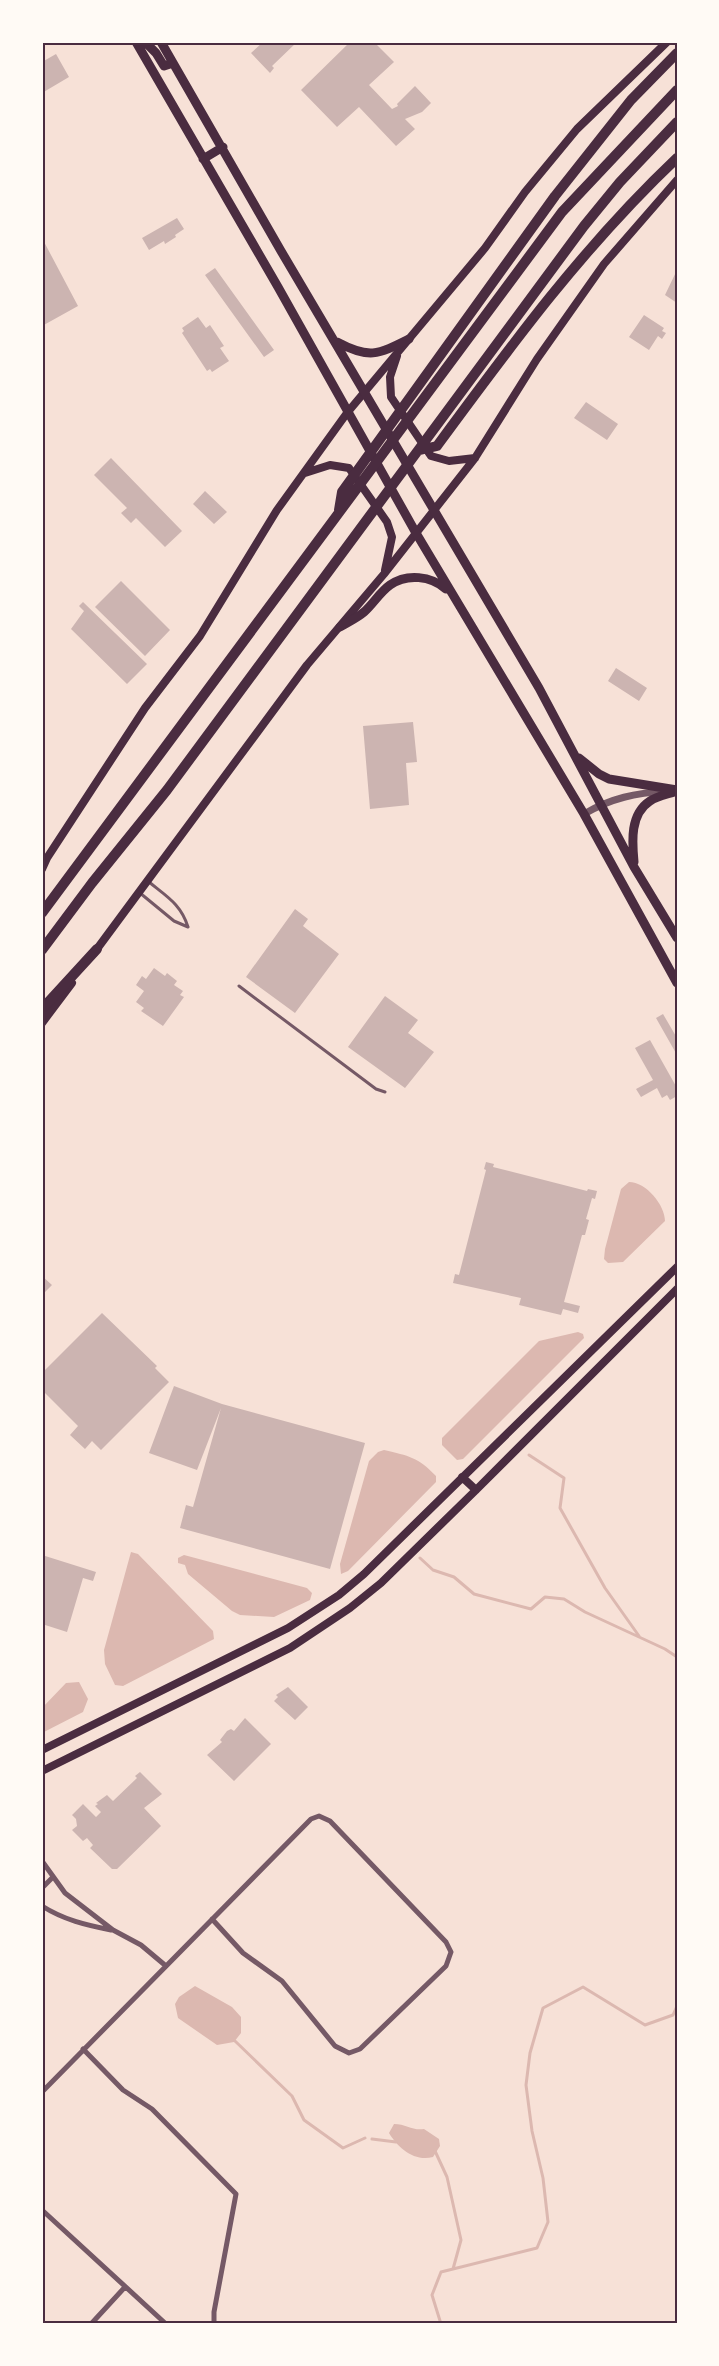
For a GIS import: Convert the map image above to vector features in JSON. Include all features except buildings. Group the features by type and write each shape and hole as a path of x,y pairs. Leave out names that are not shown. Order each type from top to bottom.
{"highway":[{"path":"421,394 569,178 631,99 677,53"},
{"path":"42,913 338,513 345,496 421,394 562,212 677,90"},
{"path":"42,950 92,883 167,790 584,226 620,182 677,122"},
{"path":"420,450 437,446 524,328 584,254 677,158"},
{"path":"42,1008 97,949"}],"main road":[{"path":"136,42 278,287 416,534 584,814 677,982"},
{"path":"145,42 164,66 173,63"},
{"path":"161,42 534,678 634,867 677,938"},
{"path":"42,870 47,858 145,708 200,636 277,510 347,413 485,248 525,192 577,129 667,42"},
{"path":"203,159 223,147"},
{"path":"42,1023 307,665 384,574 475,458 537,359 604,264 677,180"},
{"path":"335,341 355,352 366,354 379,352 409,339"},
{"path":"400,350 390,377 391,397 431,456 449,461 475,458"},
{"path":"303,473 330,465 349,468 387,522 391,548 384,574"},
{"path":"340,627 363,614 389,585 401,580 416,577 428,579 440,584 453,595"},
{"path":"575,753 599,774 609,779 677,791"},
{"path":"634,867 632,836 641,810 650,801 677,791"},
{"path":"42,1750 288,1628 339,1594 364,1574 677,1267"},
{"path":"657,1287 668,1298"},
{"path":"42,1771 290,1648 350,1608 381,1583 476,1491 677,1289"},
{"path":"608,1335 620,1346"},
{"path":"462,1477 476,1491"},
{"path":"339,1594 350,1608"}],"street":[{"path":"584,814 601,804 637,794 677,791"},
{"path":"42,2092 83,2049 311,1819 320,1816 330,1821 446,1942 451,1952 446,1966 360,2049 349,2053 335,2046 282,1981 243,1953 212,1919"},
{"path":"42,1861 52,1878 65,1893 113,1930 141,1945 166,1966"},
{"path":"42,1888 52,1878"},
{"path":"42,1906 57,1915 82,1924 113,1930"},
{"path":"83,2049 123,2090 153,2109 236,2194 214,2312 214,2324"},
{"path":"42,2210 165,2324"},
{"path":"91,2324 125,2287"}],"lane":[{"path":"138,892 174,921 188,927 183,913 176,904 147,880"},
{"path":"239,986 376,1089 385,1092"}],"shaded area":[{"path":"629,1182 648,1190 662,1208 665,1221 623,1262 608,1263 604,1259 605,1249 621,1189"},
{"path":"578,1332 583,1334 584,1338 463,1459 457,1460 442,1445 442,1438 539,1341"},
{"path":"384,1450 418,1461 436,1476 436,1482 348,1571 341,1574 340,1564 369,1461 378,1452"},
{"path":"131,1552 138,1554 213,1631 214,1639 123,1686 115,1685 105,1664 104,1650"},
{"path":"184,1555 307,1588 312,1593 310,1600 274,1617 240,1615 232,1611 188,1574 185,1565 178,1563 178,1558"},
{"path":"79,1682 88,1699 83,1712 42,1733 42,1708 66,1683"},
{"path":"195,1986 232,2007 241,2017 241,2033 234,2042 217,2045 178,2018 175,2004 179,1997"},
{"path":"394,2124 424,2129 439,2139 440,2146 433,2157 413,2156 402,2149 389,2133"}],"waterway":[{"path":"529,1455 564,1478 560,1508 605,1588 639,1636"},
{"path":"420,1558 433,1570 454,1577 474,1594 531,1609 545,1597 564,1599 585,1612 665,1649 677,1657"},
{"path":"441,2324 432,2295 441,2272 537,2248 548,2222 543,2178 532,2131 526,2085 530,2053 543,2008 583,1987 645,2025 673,2015 677,2006"},
{"path":"235,2041 292,2096 304,2120 343,2148 365,2138"},
{"path":"372,2139 396,2142"},
{"path":"435,2151 447,2177 461,2240 453,2269"}]}
